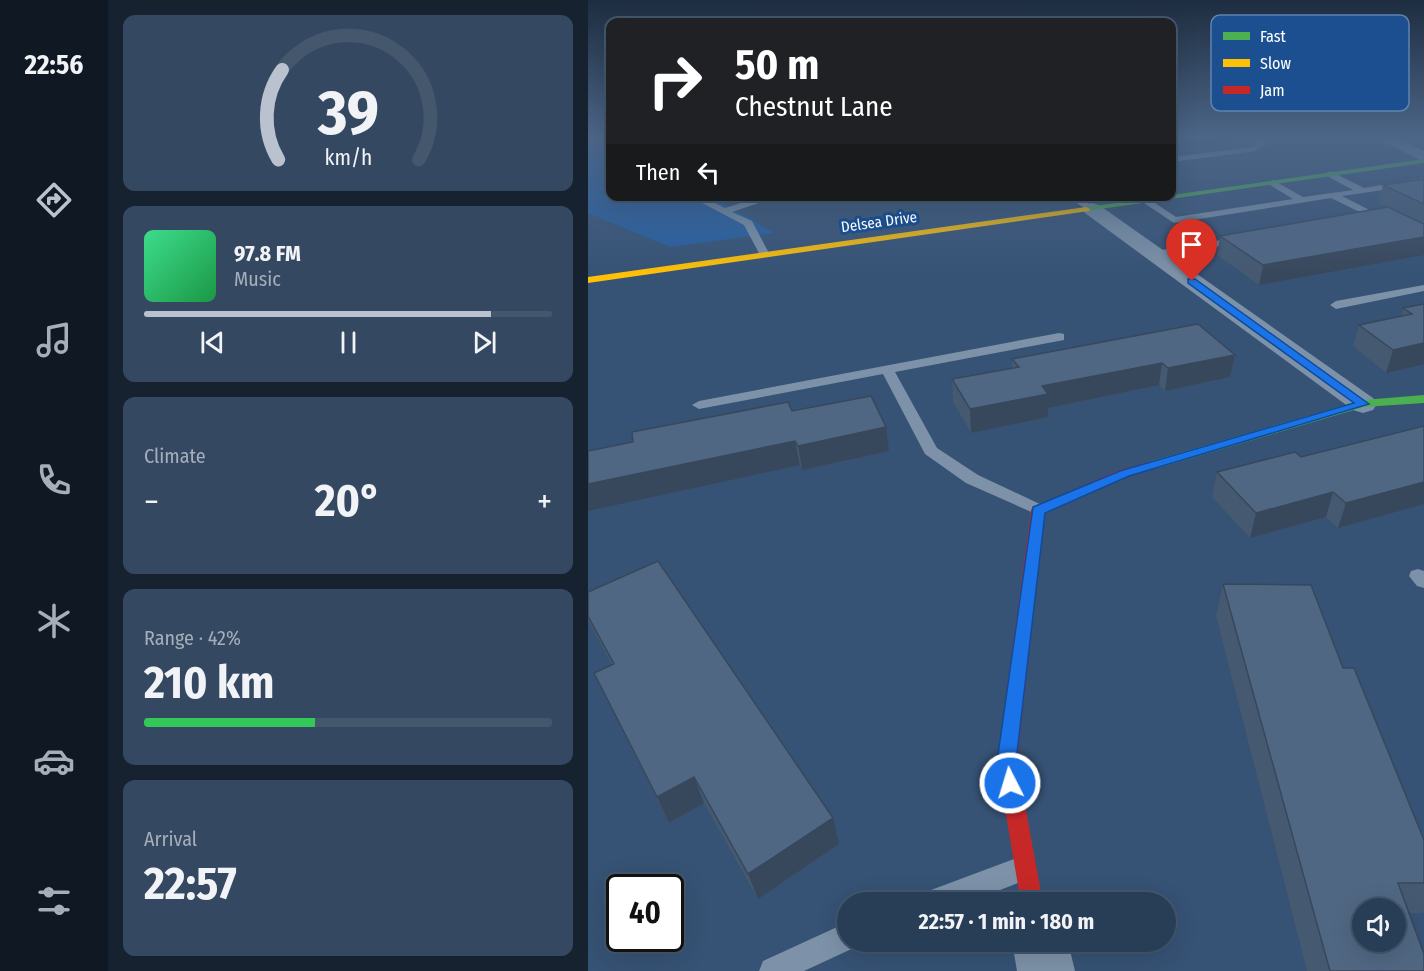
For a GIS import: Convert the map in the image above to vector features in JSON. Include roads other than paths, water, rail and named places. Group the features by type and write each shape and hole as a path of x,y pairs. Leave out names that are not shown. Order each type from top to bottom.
{"main road":[{"name":"Delsea Drive","path":"1176,196 1271,183"},
{"name":"Delsea Drive","path":"588,280 1146,201"},
{"path":"1030,892 1006,762 1038,510 1124,473 1363,404 1424,399"}],"street":[{"path":"1092,209 1363,404"},
{"path":"1042,952 1046,971"}],"lane":[{"path":"1274,183 1302,200"},
{"path":"1349,183 1363,190"},
{"path":"1146,201 1174,220 1400,183"},
{"path":"1332,195 1378,217 1355,221"},
{"path":"702,201 748,223 765,255"},
{"path":"724,212 760,201"},
{"path":"1078,201 1092,209"},
{"path":"1155,254 1249,239"},
{"path":"1336,305 1424,288"},
{"path":"699,405 1059,337"},
{"path":"887,369 931,451 972,480 1038,510"},
{"path":"962,892 1025,868"},
{"path":"773,971 837,941"}]}
